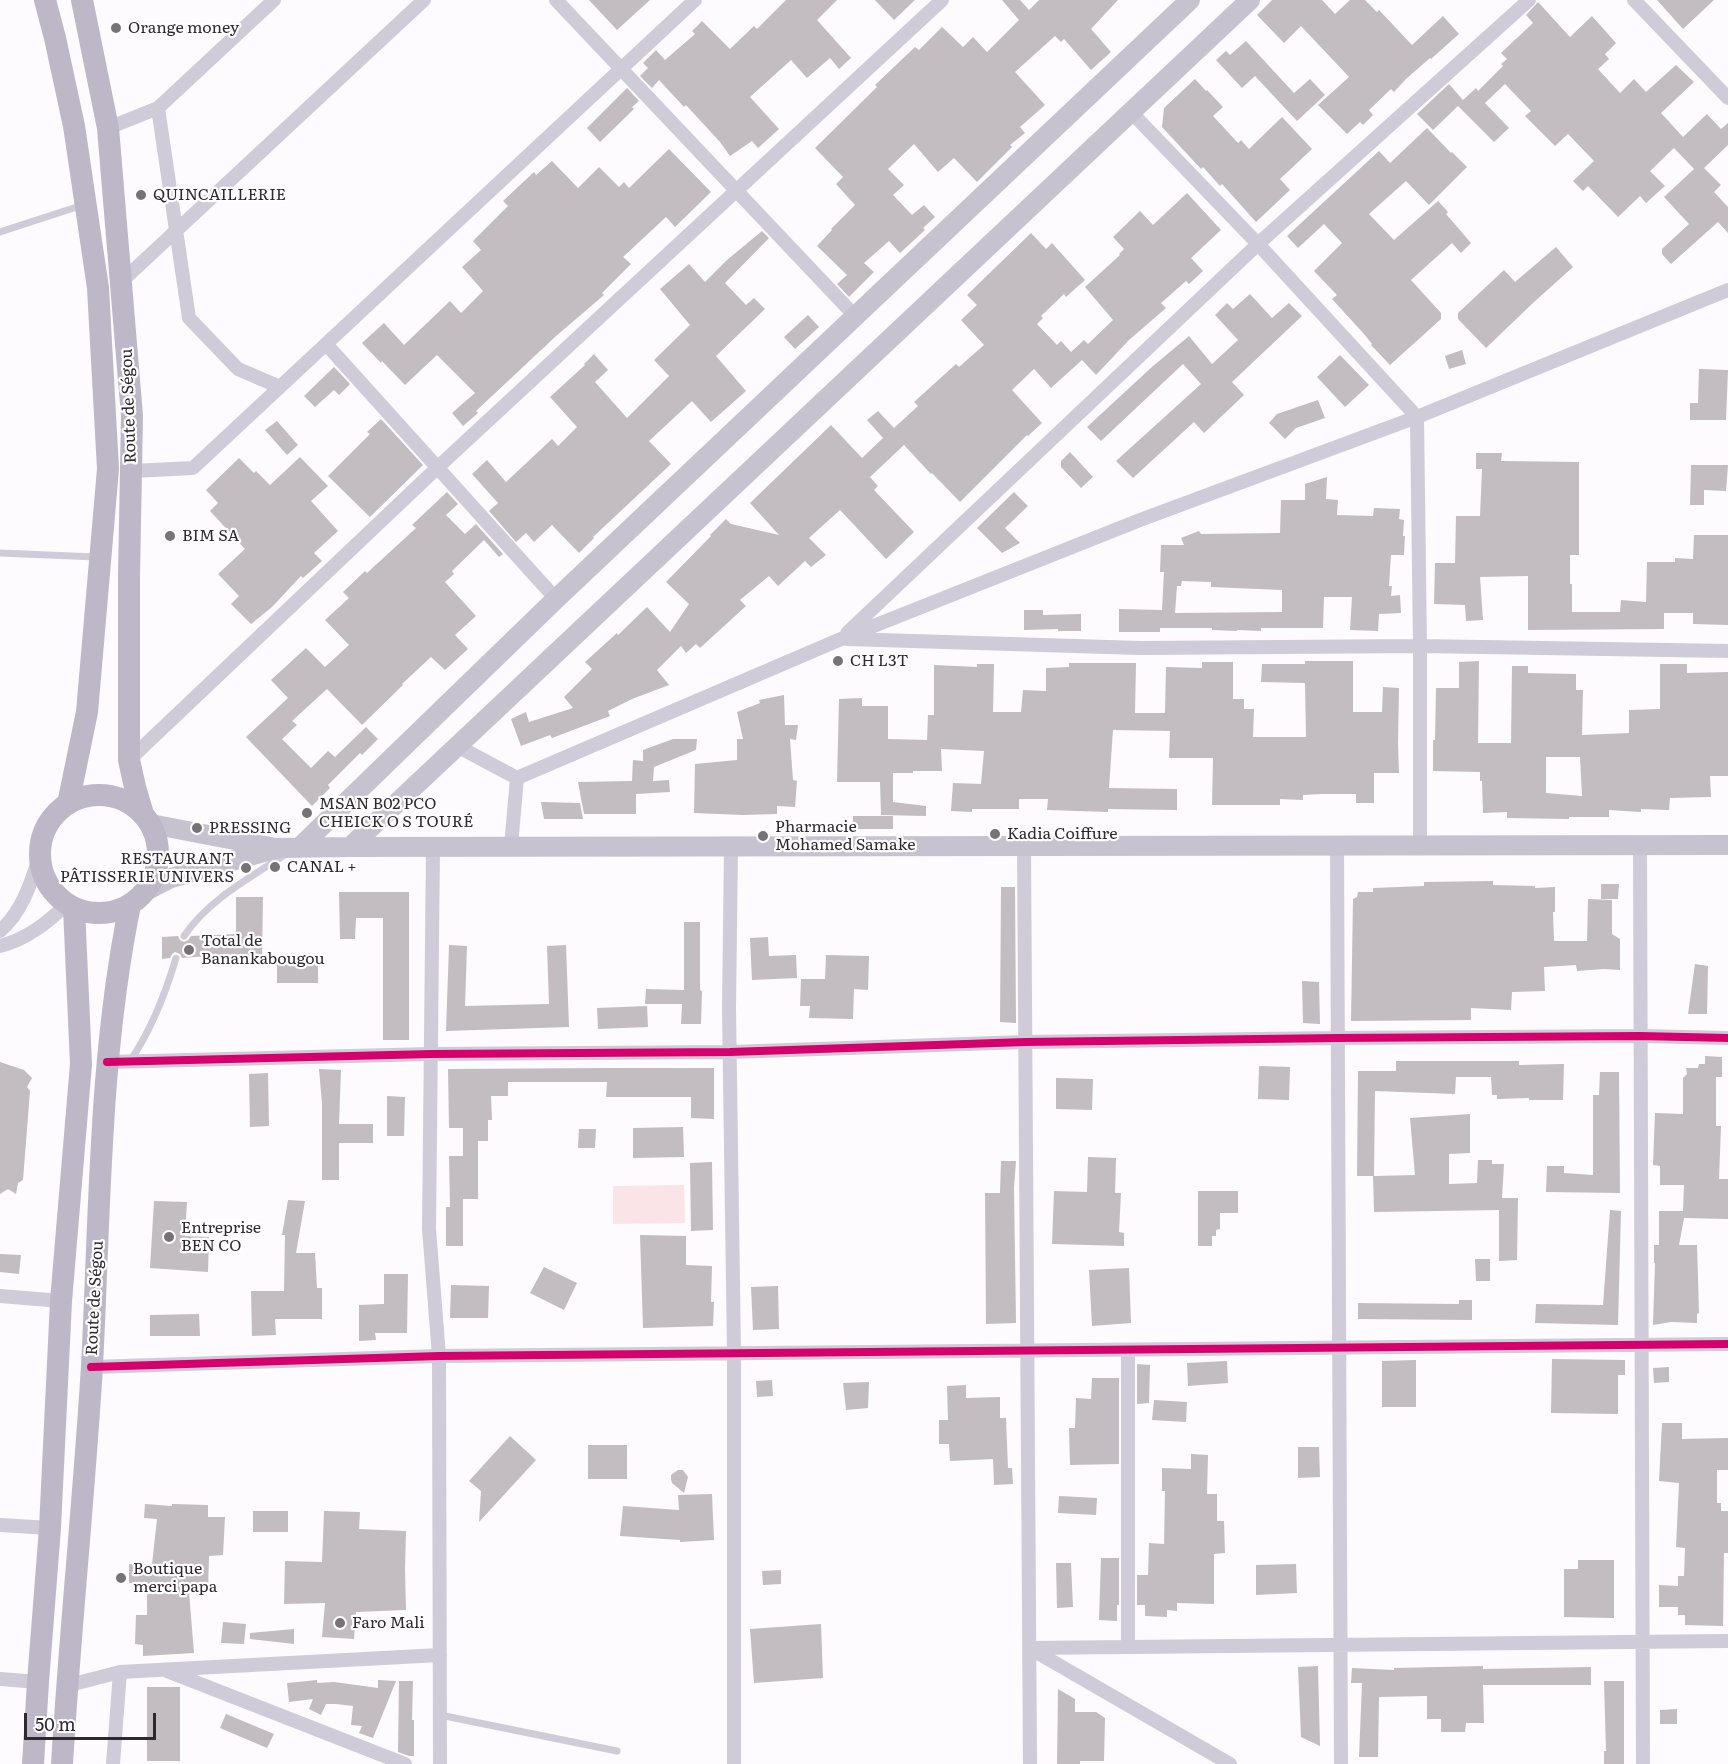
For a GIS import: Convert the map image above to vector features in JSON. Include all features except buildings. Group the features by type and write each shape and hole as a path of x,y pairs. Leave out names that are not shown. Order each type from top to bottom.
{"highway":[{"name":"Route de Ségou","path":"45,0 74,126 98,288 108,469 87,712 68,804"},
{"name":"Route de Ségou","path":"62,1764 66,1686 92,1367 106,1062 121,948 138,898 156,870 158,846 135,787 129,760 132,416 108,128 82,0"},
{"path":"138,898 112,912 93,913 71,906 53,891 43,874 40,855 43,835 53,817 68,804 87,796 108,795 127,801 147,819"},
{"name":"Route de Ségou","path":"33,1764 50,1528 61,1301 81,1064 71,906"}],"main road":[{"path":"290,848 1190,0"},
{"path":"350,846 1250,0"},
{"path":"147,819 290,848"},
{"path":"138,898 181,875 290,848 350,846 1728,845"}],"street":[{"path":"108,128 159,108 274,0"},
{"path":"121,282 424,0"},
{"path":"556,0 855,316"},
{"path":"132,471 193,468 695,0"},
{"path":"129,760 437,468 942,0"},
{"path":"842,639 1258,244 1529,0"},
{"path":"1634,0 1728,98"},
{"path":"159,108 189,318 238,369 280,387"},
{"path":"1131,112 1258,244 1417,417 1420,845"},
{"path":"517,778 842,639 1140,520 1417,417 1728,290"},
{"path":"326,344 556,599"},
{"path":"842,639 1140,648 1420,646 1728,651"},
{"path":"457,746 517,778"},
{"path":"511,846 517,778"},
{"path":"1640,845 1643,1764"},
{"path":"730,846 734,1764"},
{"path":"1024,846 1030,1764"},
{"path":"1337,846 1341,1764"},
{"path":"433,847 429,1229 439,1356 440,1764"},
{"path":"0,931 17,911 27,892 40,855"},
{"path":"0,946 31,934 71,906"},
{"path":"106,1062 431,1054 730,1052 1025,1042 1640,1036 1728,1038"},
{"path":"0,1296 61,1301"},
{"path":"92,1367 439,1356 1728,1344"},
{"path":"1128,1350 1128,1647"},
{"path":"0,1525 50,1528"},
{"path":"1029,1648 1728,1641"},
{"path":"1029,1648 1230,1764"},
{"path":"66,1686 120,1671 440,1655"},
{"path":"162,1669 405,1764"},
{"path":"113,1764 120,1671"},
{"path":"0,1678 38,1682"}],"lane":[{"path":"0,232 86,204"},
{"path":"0,553 99,557"},
{"path":"184,936 193,922 207,909 290,848"},
{"path":"130,1061 156,1017 176,958"},
{"path":"440,1715 617,1751"}],"shaded area":[{"path":"684,1185 685,1223 613,1224 613,1186"}],"cycle path":[{"path":"107,1062 431,1054 730,1052 1025,1042 1640,1036 1728,1038"},
{"path":"91,1367 439,1356 1728,1344"}],"place":[{"name":"Orange money","path":"116,28"},
{"name":"QUINCAILLERIE","path":"141,195"},
{"name":"BIM SA","path":"170,536"},
{"name":"CH L3T","path":"838,661"},
{"name":"MSAN B02 PCO CHEICK O S TOURÉ","path":"307,813"},
{"name":"PRESSING","path":"197,828"},
{"name":"Kadia Coiffure","path":"995,834"},
{"name":"Pharmacie Mohamed Samake","path":"763,836"},
{"name":"CANAL +","path":"275,867"},
{"name":"RESTAURANT PÂTISSERIE UNIVERS","path":"246,868"},
{"name":"Total de Banankabougou","path":"189,950"},
{"name":"Entreprise BEN CO","path":"169,1237"},
{"name":"Boutique merci papa","path":"121,1578"},
{"name":"Faro Mali","path":"340,1623"}]}
